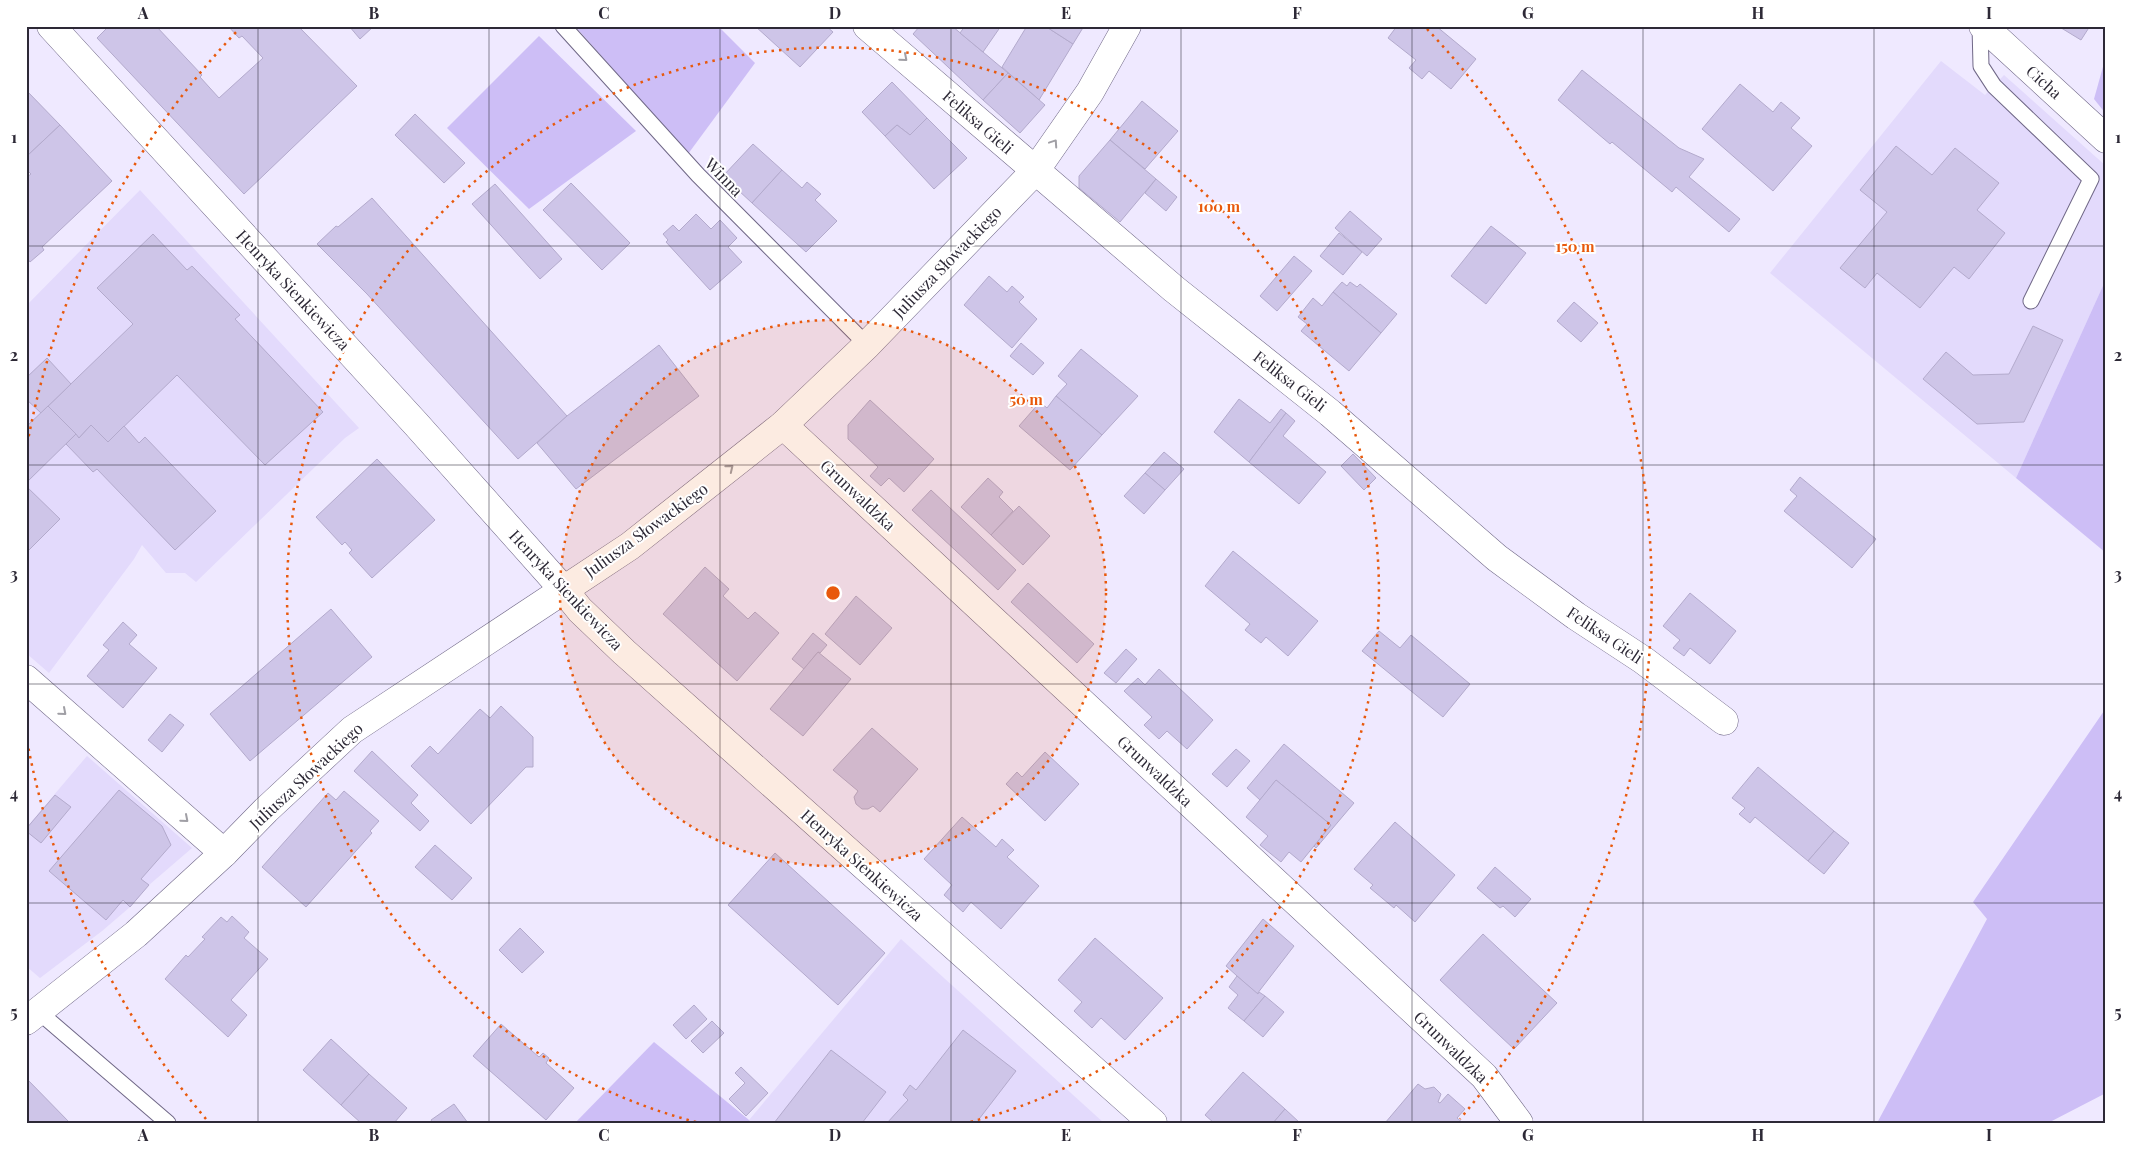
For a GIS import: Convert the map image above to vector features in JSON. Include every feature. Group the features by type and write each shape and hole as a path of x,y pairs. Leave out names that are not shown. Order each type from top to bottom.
{"street":[{"name":"Henryka Sienkiewicza","path":"51,26 416,424 580,610 624,652 1153,1123"},
{"name":"Feliksa Gieli","path":"867,26 1174,289 1330,413 1497,558 1576,616 1643,660 1724,721"},
{"name":"Juliusza Słowackiego","path":"32,1017 136,934 224,853 266,810 352,730 630,546 783,425 867,345 1035,171 1090,92 1127,26"},
{"name":"Cicha","path":"1981,26 2106,139"},
{"name":"Grunwaldzka","path":"783,425 1484,1076 1519,1123"},
{"path":"26,679 224,853"}],"lane":[{"name":"Winna","path":"563,26 698,175 867,345"},
{"path":"1981,26 1981,66 1994,86 2091,179 2031,300"},
{"path":"32,1017 168,1123"}],"shaded area":[{"path":"575,26 718,26 755,63 688,154"},
{"path":"539,36 636,131 529,209 447,128"},
{"path":"2106,56 2106,114 2094,99"},
{"path":"1941,61 1985,95 2004,75 2106,166 2106,279 2016,478 1770,273"},
{"path":"140,190 359,428 345,438 196,582 185,573 166,573 142,545 134,559 49,673 26,653 26,306"},
{"path":"2106,279 2106,553 2016,478"},
{"path":"2106,708 2106,1093 2048,1123 1877,1123 1987,919 1973,902"},
{"path":"87,756 192,848 149,885 130,907 102,931 40,978 26,966 26,828"},
{"path":"901,939 1104,1123 752,1123 749,1120"},
{"path":"654,1042 749,1120 752,1123 575,1123"}],"building":[{"path":"109,26 156,26 202,75 200,77 219,98 263,58 242,36 239,38 228,26 298,26 357,86 244,194 97,38"},
{"path":"349,26 374,26 360,39"},
{"path":"755,26 826,26 833,32 800,67"},
{"path":"920,26 952,26 1008,73 983,100 913,34"},
{"path":"965,26 1001,26 983,52 960,33"},
{"path":"1027,26 1045,26 1073,44 1039,100 1002,67"},
{"path":"1045,26 1084,26 1073,44"},
{"path":"1397,26 1436,26 1476,59 1451,89 1429,71 1422,79 1409,68 1416,60 1388,38"},
{"path":"2058,26 2090,26 2081,40"},
{"path":"1582,70 1679,148 1704,159 1689,177 1740,219 1729,232 1676,187 1672,192 1612,142 1610,144 1558,100"},
{"path":"1008,73 1045,105 1020,133 983,100"},
{"path":"892,82 927,118 910,135 897,125 885,136 862,112"},
{"path":"1740,84 1773,112 1781,102 1800,118 1791,128 1812,146 1773,191 1702,129"},
{"path":"26,90 60,125 26,157"},
{"path":"1142,101 1178,131 1145,169 1110,140"},
{"path":"415,114 465,163 444,183 395,135"},
{"path":"927,118 967,158 934,189 885,136 897,125 910,135"},
{"path":"60,125 112,181 42,247 44,250 30,262 26,257 26,178 31,174 26,169 26,157"},
{"path":"1110,140 1156,179 1120,222 1079,188 1079,176"},
{"path":"753,144 782,170 752,203 723,176"},
{"path":"1896,146 1932,175 1955,148 1999,183 1977,210 2005,233 1969,279 1954,267 1920,308 1877,273 1865,288 1840,268 1887,212 1860,190"},
{"path":"782,170 802,188 807,182 821,194 815,200 837,221 806,252 752,203"},
{"path":"1156,179 1177,197 1166,211 1145,193"},
{"path":"571,183 630,243 602,270 543,210"},
{"path":"495,184 562,259 540,279 472,204"},
{"path":"372,198 567,416 518,459 367,294 317,244 336,226 338,227"},
{"path":"1350,211 1382,239 1367,256 1335,228"},
{"path":"696,214 711,229 720,220 737,238 728,247 742,262 710,290 666,242 668,240 663,234 673,225 679,231"},
{"path":"1491,226 1526,253 1486,304 1451,276"},
{"path":"1339,233 1362,252 1343,275 1320,256"},
{"path":"153,234 187,270 192,266 240,315 235,319 323,412 265,465 177,375 108,442 91,425 79,438 48,406 133,324 97,288"},
{"path":"1294,256 1312,271 1277,311 1260,296"},
{"path":"989,276 1007,292 1012,286 1024,297 1019,302 1037,319 1012,348 964,305"},
{"path":"1342,282 1347,286 1350,282 1357,287 1360,284 1397,314 1381,333 1333,292"},
{"path":"1333,292 1381,333 1349,371 1301,331 1307,324 1298,317 1313,298 1322,306"},
{"path":"1574,302 1598,323 1581,342 1557,321"},
{"path":"2033,326 2063,340 2024,422 1977,424 1923,379 1946,352 1973,375 2009,374"},
{"path":"1021,343 1044,363 1033,375 1010,356"},
{"path":"659,345 699,396 576,489 537,443 567,416"},
{"path":"1081,349 1138,396 1102,435 1056,396 1067,384 1058,376"},
{"path":"47,358 71,384 41,413 26,399 26,378"},
{"path":"1056,396 1102,435 1070,470 1019,426 1040,402 1047,408"},
{"path":"1239,399 1270,423 1281,409 1286,413 1249,462 1214,432"},
{"path":"870,400 934,459 904,492 889,478 881,486 870,476 878,467 848,439 848,425"},
{"path":"48,406 76,434 26,483 26,427"},
{"path":"1286,413 1295,421 1283,436 1326,472 1299,504 1249,462"},
{"path":"91,425 108,442 124,426 139,443 145,437 216,511 175,550 97,469 93,472 66,444 76,434 79,438"},
{"path":"1164,452 1184,469 1165,490 1145,473"},
{"path":"1353,454 1376,478 1364,490 1341,466"},
{"path":"377,459 435,520 372,578 349,553 352,550 345,542 342,545 316,517"},
{"path":"1145,473 1165,490 1144,514 1124,496"},
{"path":"1800,477 1876,539 1852,568 1784,511 1797,496 1790,490"},
{"path":"988,478 1003,492 999,497 1013,511 991,535 961,507"},
{"path":"26,486 60,519 26,553"},
{"path":"931,490 1016,570 998,590 912,510"},
{"path":"1019,506 1050,536 1023,565 991,535"},
{"path":"1233,551 1318,621 1288,656 1266,637 1261,643 1245,630 1250,624 1205,586"},
{"path":"705,567 729,589 723,596 748,619 755,612 779,633 737,681 663,614"},
{"path":"1028,583 1094,644 1077,663 1011,602"},
{"path":"1690,593 1736,631 1710,664 1690,648 1684,656 1673,648 1680,640 1663,626"},
{"path":"856,596 892,628 860,665 825,634"},
{"path":"331,609 372,657 250,761 210,714"},
{"path":"123,622 137,635 129,644 157,668 123,708 87,676 109,650 103,645"},
{"path":"1379,631 1400,648 1411,635 1470,684 1443,717 1362,651"},
{"path":"813,633 827,645 820,653 818,652 804,669 792,659"},
{"path":"1126,649 1137,659 1116,683 1104,673"},
{"path":"818,652 851,679 803,736 770,709"},
{"path":"1159,669 1213,720 1187,749 1167,731 1159,739 1144,725 1152,717 1124,691 1138,678 1145,685"},
{"path":"501,706 533,737 533,767 526,767 471,824 411,766 430,746 438,754 480,709 490,718"},
{"path":"170,714 184,725 162,752 148,740"},
{"path":"872,728 918,769 880,812 873,806 868,809 862,809 856,804 854,797 858,791 833,770"},
{"path":"1284,744 1354,803 1316,848 1314,846 1331,825 1276,780 1260,800 1247,788"},
{"path":"1236,749 1250,761 1227,787 1212,774"},
{"path":"372,751 418,795 411,803 429,821 420,831 354,771"},
{"path":"1045,752 1079,784 1045,821 1006,784 1017,772 1022,777"},
{"path":"1758,767 1834,831 1808,861 1755,817 1750,823 1739,814 1745,808 1732,798"},
{"path":"1276,780 1331,825 1301,862 1289,852 1281,862 1260,845 1268,836 1246,817"},
{"path":"119,790 162,826 171,845 141,879 149,885 130,907 123,900 106,920 49,871"},
{"path":"344,791 379,821 370,831 372,833 306,907 262,867 328,793 336,800"},
{"path":"55,795 71,807 41,843 26,829"},
{"path":"962,817 996,847 1002,839 1014,850 1007,857 1039,886 1001,929 971,902 963,912 944,895 952,885 924,859"},
{"path":"1395,822 1455,875 1415,922 1396,905 1394,908 1370,888 1373,885 1354,869"},
{"path":"1834,831 1849,843 1824,874 1808,861"},
{"path":"435,845 472,878 452,900 415,867"},
{"path":"775,853 885,953 838,1005 728,905"},
{"path":"1495,867 1531,899 1515,917 1503,906 1500,908 1477,888"},
{"path":"232,916 249,932 244,938 268,959 231,1000 247,1015 228,1037 165,979 186,955 188,957 205,939 202,937 221,917 227,922"},
{"path":"1263,919 1294,946 1257,994 1226,966"},
{"path":"520,928 544,952 522,973 499,950"},
{"path":"1483,934 1557,1003 1514,1049 1440,980"},
{"path":"1095,938 1163,998 1125,1040 1101,1018 1092,1028 1074,1011 1082,1002 1058,980"},
{"path":"1237,976 1258,994 1259,992 1265,996 1244,1021 1228,1008 1238,995 1229,987"},
{"path":"1265,996 1284,1012 1263,1037 1244,1021"},
{"path":"694,1005 707,1019 686,1039 673,1025"},
{"path":"712,1021 724,1033 703,1053 691,1041"},
{"path":"501,1024 539,1057 543,1053 549,1058 546,1063 574,1088 546,1120 473,1056"},
{"path":"963,1030 1016,1071 976,1123 887,1123 908,1100 903,1095 910,1085 916,1090"},
{"path":"331,1039 369,1074 341,1105 303,1070"},
{"path":"831,1050 886,1092 862,1123 774,1123"},
{"path":"741,1067 768,1093 746,1116 729,1099 745,1083 735,1073"},
{"path":"1243,1072 1285,1109 1273,1123 1214,1123 1205,1115"},
{"path":"369,1074 407,1108 394,1123 361,1123 341,1105"},
{"path":"26,1078 70,1123 26,1123"},
{"path":"1418,1084 1425,1089 1434,1087 1441,1094 1438,1102 1440,1103 1448,1094 1465,1109 1457,1118 1463,1123 1385,1123"},
{"path":"454,1104 468,1123 433,1123 431,1120"},
{"path":"1285,1109 1300,1123 1273,1123"}]}
